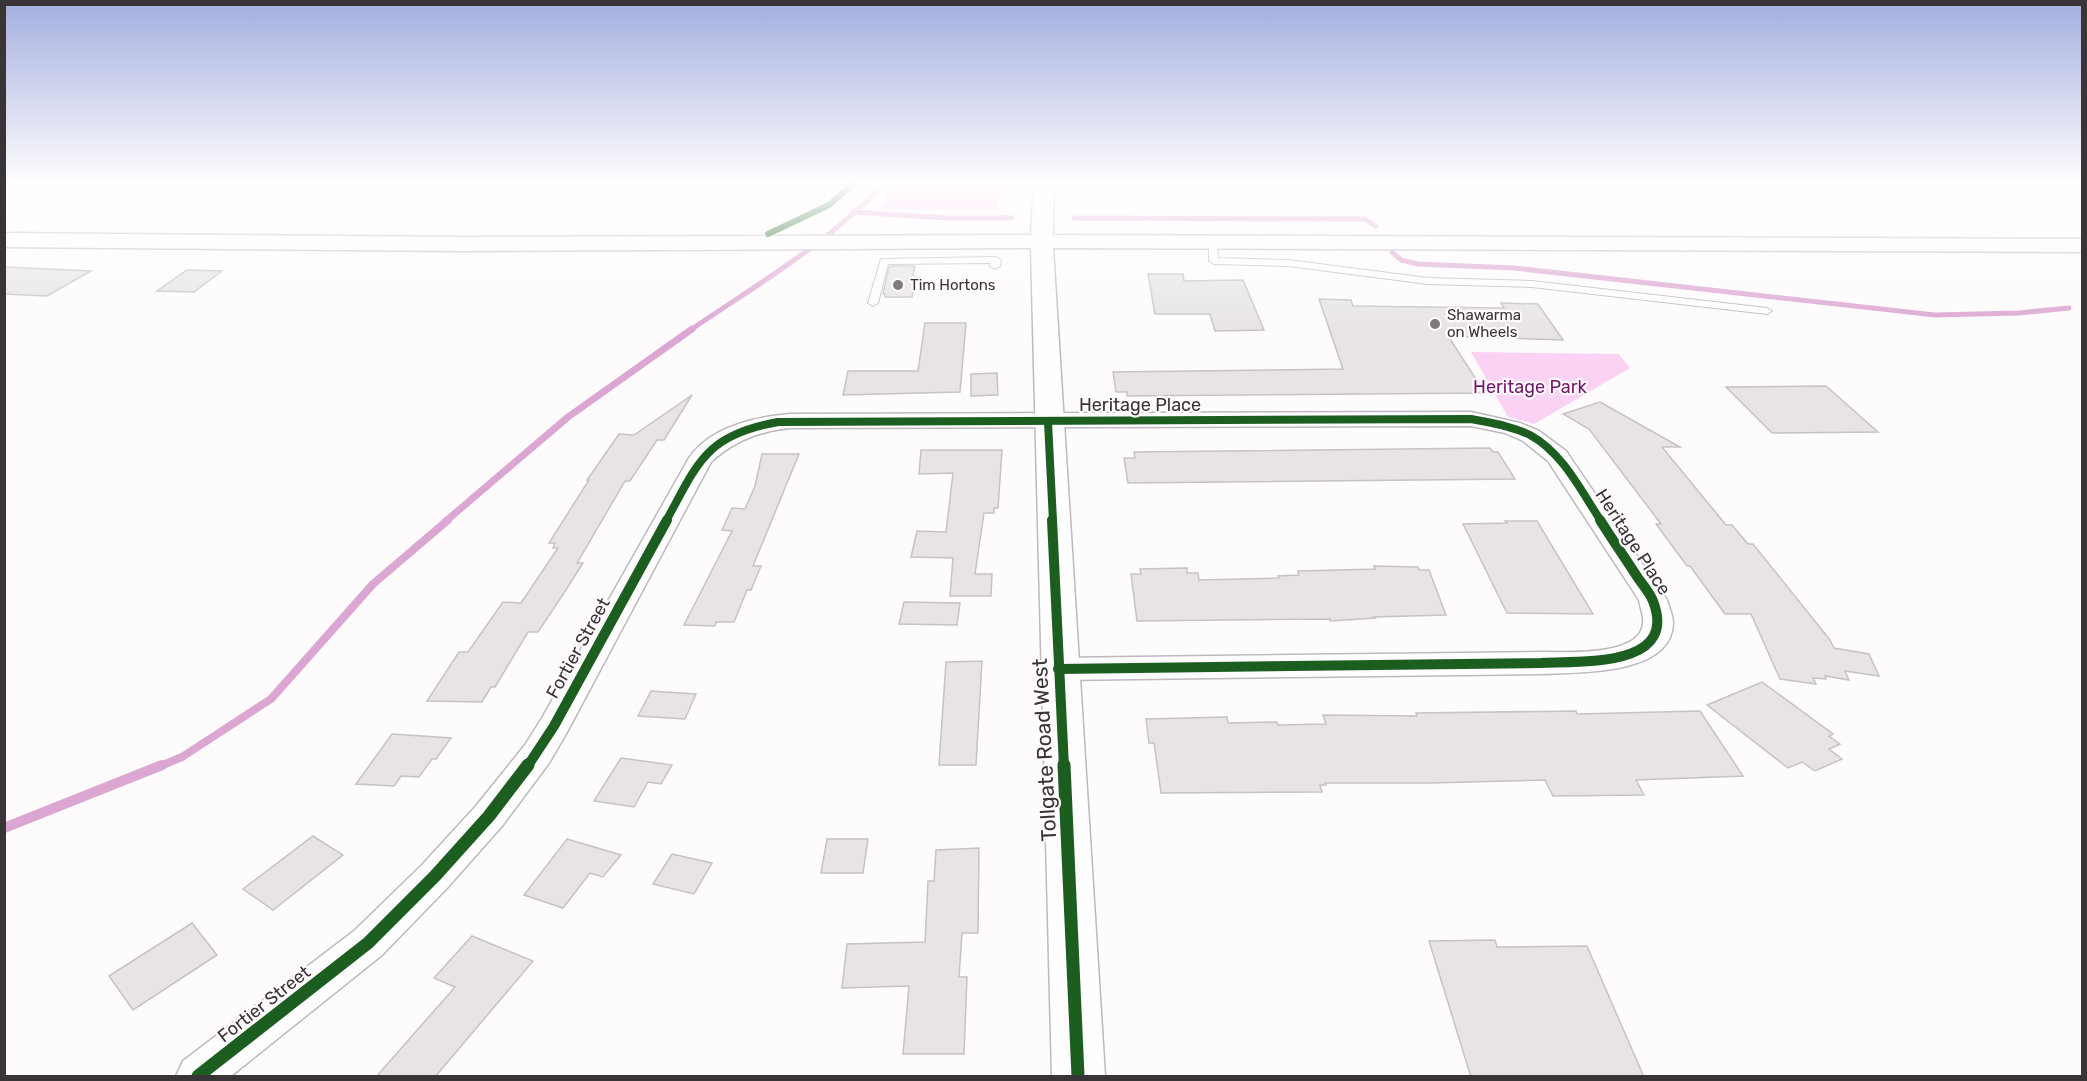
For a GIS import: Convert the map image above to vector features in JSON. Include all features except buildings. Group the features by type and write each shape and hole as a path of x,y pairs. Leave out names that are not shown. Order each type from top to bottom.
{"street":[{"name":"Tollgate Road West","path":"1042,232 1058,669 1078,1077"},
{"path":"4,240 452,243 1042,241 2082,246"},
{"name":"Heritage Place","path":"1048,423 1471,419 1512,428 1531,436 1557,456 1653,600 1659,615 1659,628 1654,641 1641,651 1619,658 1541,663 1058,669"},
{"name":"Fortier Street","path":"198,1077 368,943 435,876 489,816 537,754 554,726 701,458 711,448 730,436 755,426 779,422 1048,423"}],"lane":[{"path":"1213,242 1214,261 1288,263 1428,281 1532,284 1767,311"},
{"path":"873,303 884,261 996,260 995,266"}],"green space":[{"name":"Heritage Park","path":"1471,352 1619,354 1630,368 1534,424 1508,417"}],"waterway":[{"path":"689,331 830,232"},
{"path":"1392,252 1401,260 1418,264 1514,268 1935,315 2018,313 2069,308"},
{"path":"446,521 568,417 692,329"},
{"path":"158,767 182,757 271,699 373,584 448,520"},
{"path":"4,828 162,765"}],"cycle path":[{"path":"198,1076 368,943 435,876 489,816 537,754 554,726 701,458 720,442 754,427 790,421 1471,419 1512,428 1531,436 1557,456 1653,600 1658,623 1654,639 1641,650 1624,657 1580,662 1058,669"},
{"path":"1048,422 1078,1076"}],"place":[{"name":"Tim Hortons","path":"898,285"},
{"name":"Shawarma on Wheels","path":"1435,324"}]}
